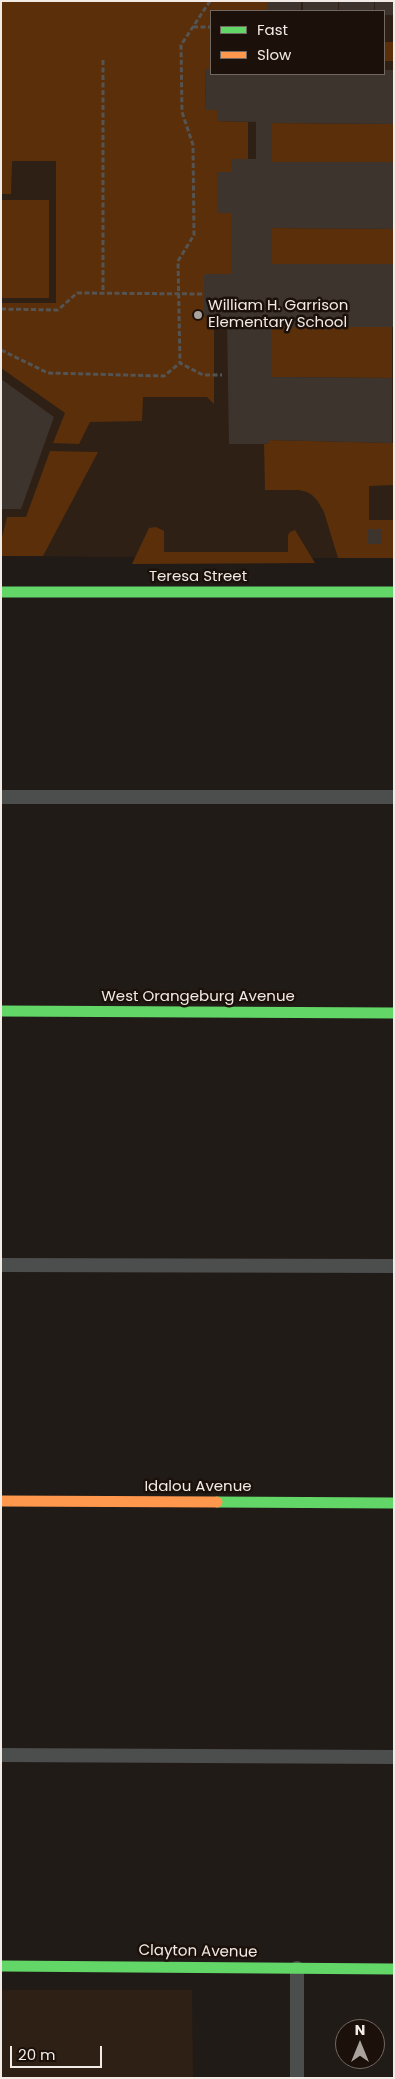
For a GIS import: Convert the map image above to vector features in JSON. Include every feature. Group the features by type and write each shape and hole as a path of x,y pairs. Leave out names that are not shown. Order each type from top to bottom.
{"street":[{"name":"Teresa Street","path":"1,592 394,592"},
{"name":"West Orangeburg Avenue","path":"1,1011 394,1012"},
{"name":"Idalou Avenue","path":"1,1501 394,1503"},
{"name":"Clayton Avenue","path":"1,1966 394,1969"}],"lane":[{"path":"1,797 394,797"},
{"path":"1,1265 394,1266"},
{"path":"1,1755 394,1757"},
{"path":"297,1968 297,2078"}],"path":[{"path":"180,363 178,260 194,235 193,145 182,112 181,45 210,1"},
{"path":"192,27 210,27"},
{"path":"103,60 103,293"},
{"path":"1,309 58,310 77,293 204,294"},
{"path":"1,350 48,372 164,376 180,363"},
{"path":"180,363 203,375 222,375"}],"shaded area":[{"name":"William H. Garrison Elementary School","path":"1,1 394,1 394,558 312,558 315,563 132,564 135,557 1,556"},
{"path":"1,1 267,1 267,10 210,10 210,69 206,70 205,110 217,110 217,121 248,122 248,159 231,159 231,172 217,172 217,213 231,213 231,274 204,274 204,316 214,317 214,404 207,397 143,397 142,421 90,422 79,444 53,443 65,413 1,368 1,303 56,303 56,161 12,161 11,194 1,194"},
{"path":"385,42 394,42 394,61 385,61"},
{"path":"272,123 394,124 394,162 272,162"},
{"path":"1,200 49,200 49,298 1,298"},
{"path":"272,228 394,229 394,264 272,264"},
{"path":"271,327 392,327 392,378 271,377"},
{"path":"269,440 394,443 394,485 369,486 369,520 394,520 394,558 338,558 324,512 312,495 299,490 265,490 264,444 269,443","holes":["368,529 382,529 382,544 368,544"]},
{"path":"50,451 98,452 43,556 1,556 1,541 7,517 26,517"},
{"path":"156,527 164,531 164,552 288,552 288,535 295,530 315,563 132,564 149,528"},
{"path":"1,1990 192,1990 193,2078 1,2078"}],"building":[{"path":"267,1 301,1 301,10 267,10"},
{"path":"303,1 338,1 338,10 303,10"},
{"path":"339,1 374,1 374,10 339,10"},
{"path":"375,1 394,1 394,15 385,15 385,10 375,10"},
{"name":"William H. Garrison Elementary School","path":"206,69 210,69 210,75 385,75 385,70 394,70 394,124 272,123 272,162 394,162 394,229 272,228 272,264 394,264 394,327 271,327 271,377 392,378 392,443 269,440 269,443 264,444 229,444 227,317 204,316 204,274 231,274 231,213 217,213 217,172 231,172 231,159 256,159 256,122 217,121 217,110 205,110"},
{"path":"1,379 54,417 21,509 1,509"},
{"path":"368,529 382,529 382,544 368,544"}],"traffic: fast":[{"path":"1,592 394,592"},
{"path":"1,1011 394,1013"},
{"path":"217,1502 394,1503"},
{"path":"1,1966 394,1969"}],"traffic: slow":[{"path":"1,1501 217,1502"}],"place":[{"name":"William H. Garrison Elementary School","path":"198,315"}]}
